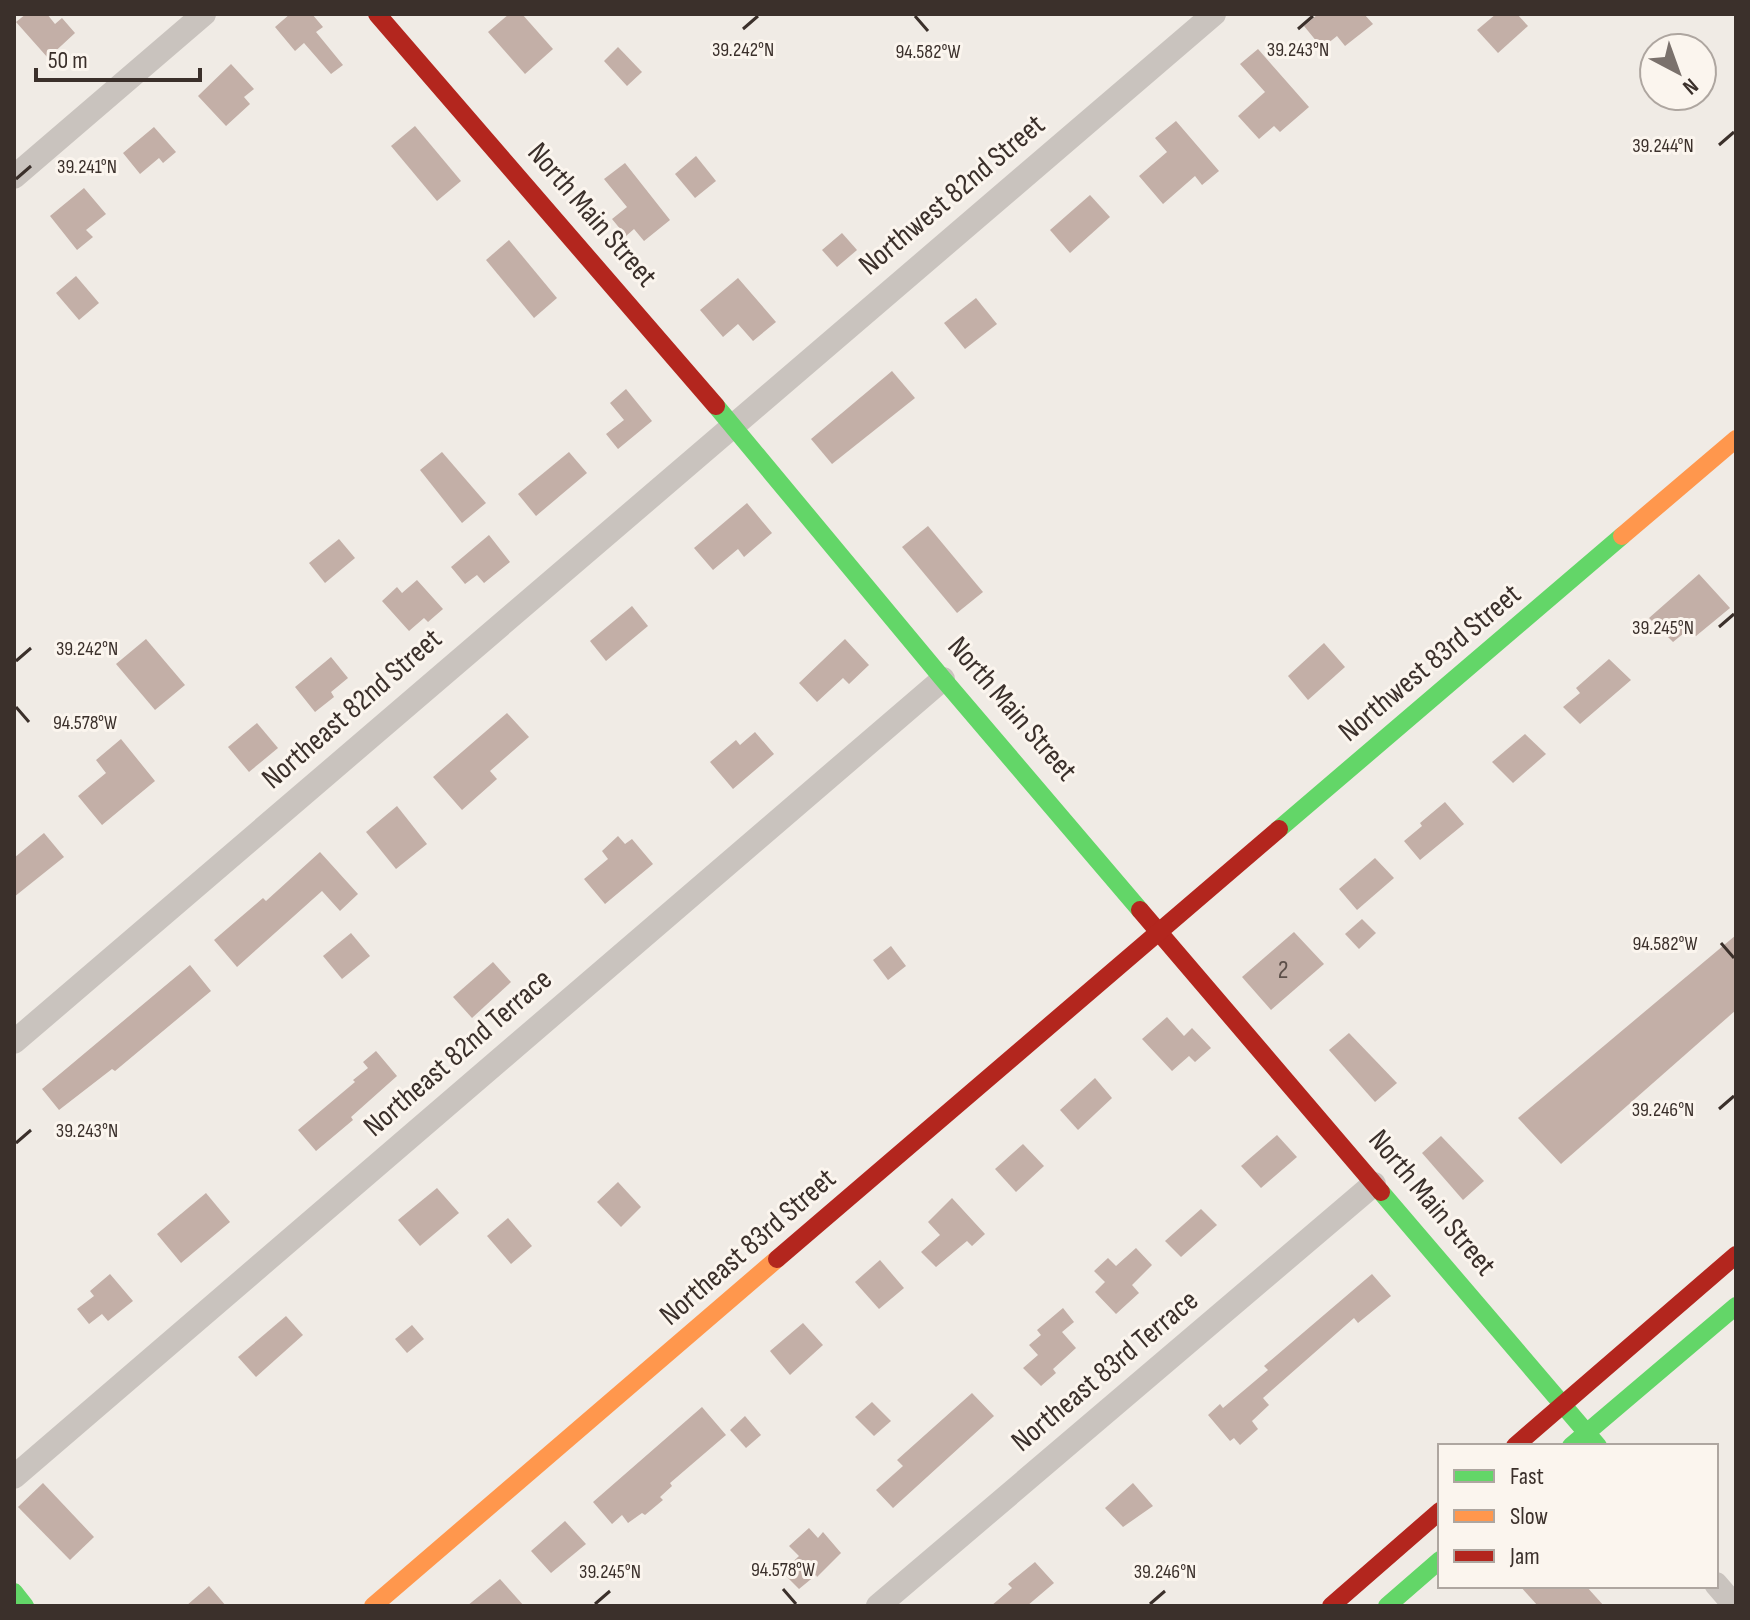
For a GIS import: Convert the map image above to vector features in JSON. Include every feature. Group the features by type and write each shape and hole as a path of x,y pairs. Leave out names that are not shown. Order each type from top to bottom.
{"street":[{"path":"14,177 204,14"},
{"name":"North Main Street","path":"377,14 732,425 943,679 1593,1439"},
{"name":"Northwest 82nd Street","path":"732,425 1214,14"},
{"name":"Northeast 82nd Street","path":"14,1042 732,425"},
{"name":"Northwest 83rd Street","path":"1160,930 1736,439"},
{"name":"Northeast 82nd Terrace","path":"14,1477 943,679"},
{"name":"Northeast 83rd Street","path":"373,1606 1160,930"},
{"name":"Northeast 83rd Terrace","path":"878,1606 1374,1184"},
{"path":"1517,1444 1736,1255"},
{"path":"1593,1439 1736,1306"},
{"path":"1331,1606 1438,1513"},
{"path":"1387,1606 1438,1562"},
{"path":"1718,1586 1735,1606"},
{"path":"14,1592 25,1606"}],"building":[{"path":"26,14 47,14 55,24 62,18 75,33 48,58 16,22"},
{"path":"290,14 312,14 323,27 316,32 343,65 331,74 304,43 295,51 275,27"},
{"path":"509,14 522,14 553,49 525,74 488,32"},
{"path":"1318,14 1364,14 1373,24 1345,46 1337,36 1322,48 1304,26"},
{"path":"1496,14 1517,14 1528,26 1498,53 1477,30"},
{"path":"618,47 642,72 627,86 604,61"},
{"path":"1258,49 1309,107 1280,132 1274,126 1259,139 1238,116 1265,92 1240,64"},
{"path":"231,64 254,89 244,97 250,104 226,126 198,96"},
{"path":"1176,121 1219,171 1202,185 1195,176 1163,204 1139,176 1167,152 1155,138"},
{"path":"415,126 461,181 437,201 391,146"},
{"path":"154,127 176,152 163,163 159,158 140,174 123,153"},
{"path":"696,156 716,181 695,198 675,174"},
{"path":"625,163 670,220 644,241 634,229 626,236 612,219 627,207 604,179"},
{"path":"84,188 106,214 86,230 93,237 77,250 50,216"},
{"path":"1090,195 1110,217 1070,253 1050,230"},
{"path":"842,233 857,250 837,267 822,250"},
{"path":"509,240 557,298 534,318 486,260"},
{"path":"76,276 99,303 79,320 56,293"},
{"path":"738,278 776,322 753,341 738,324 723,337 700,310"},
{"path":"976,298 997,324 965,349 944,323"},
{"path":"892,371 915,398 832,464 811,439"},
{"path":"626,389 652,421 618,449 606,434 624,420 610,403"},
{"path":"442,452 486,503 462,523 420,470"},
{"path":"569,452 587,473 536,516 518,494"},
{"path":"747,503 772,533 744,557 738,549 713,570 694,548"},
{"path":"928,526 983,592 957,613 902,547"},
{"path":"489,535 510,562 484,583 477,575 465,584 451,567"},
{"path":"339,539 355,558 325,583 309,563"},
{"path":"1699,574 1730,608 1696,636 1689,629 1673,642 1649,618"},
{"path":"417,580 443,609 428,622 424,618 409,631 382,601 397,587 402,593"},
{"path":"632,606 648,626 606,661 590,641"},
{"path":"146,639 185,685 155,710 116,664"},
{"path":"845,639 869,665 849,684 843,678 817,702 799,683"},
{"path":"1324,643 1345,667 1308,700 1288,676"},
{"path":"331,657 348,678 331,692 334,697 315,712 295,687"},
{"path":"1609,659 1631,680 1580,724 1563,707 1580,693 1576,688"},
{"path":"507,713 529,737 490,771 497,779 462,810 433,777"},
{"path":"257,723 278,748 249,772 228,747"},
{"path":"755,732 774,754 733,789 710,762 736,740 740,745"},
{"path":"1525,734 1546,754 1513,783 1492,762"},
{"path":"121,739 155,781 102,825 78,796 106,773 96,760"},
{"path":"1445,802 1464,824 1420,860 1404,841"},
{"path":"397,806 427,844 396,869 366,832"},
{"path":"44,833 64,857 14,897 14,858"},
{"path":"618,836 625,844 632,839 653,864 605,904 584,879 608,859 602,851"},
{"path":"320,852 358,894 340,911 322,891 237,967 214,940 263,898 266,901"},
{"path":"1375,858 1394,878 1357,910 1339,889"},
{"path":"1362,919 1376,933 1359,949 1345,934"},
{"path":"1294,932 1324,964 1271,1010 1242,977"},
{"path":"351,933 370,956 342,979 323,956"},
{"path":"1736,935 1736,1010 1561,1164 1518,1118"},
{"path":"891,946 906,966 888,980 873,960"},
{"path":"493,962 511,982 472,1018 453,997"},
{"path":"190,965 211,991 115,1071 112,1069 59,1110 42,1089"},
{"path":"1167,1017 1184,1036 1192,1028 1211,1048 1195,1062 1189,1056 1172,1071 1142,1039"},
{"path":"1349,1033 1397,1083 1375,1102 1329,1050"},
{"path":"376,1051 397,1076 316,1151 298,1130 355,1082 353,1080 368,1068 363,1062"},
{"path":"1095,1078 1112,1098 1078,1130 1060,1110"},
{"path":"1277,1135 1297,1157 1261,1188 1241,1166"},
{"path":"1441,1136 1484,1181 1463,1200 1422,1153"},
{"path":"1023,1144 1044,1166 1016,1192 995,1169"},
{"path":"618,1182 641,1207 621,1227 597,1202"},
{"path":"437,1188 459,1213 420,1246 398,1220"},
{"path":"206,1193 230,1222 181,1263 157,1234"},
{"path":"952,1198 985,1234 972,1246 967,1241 936,1267 921,1252 940,1235 928,1222"},
{"path":"1201,1209 1217,1225 1181,1257 1165,1241"},
{"path":"508,1218 532,1246 511,1264 487,1236"},
{"path":"1136,1248 1152,1265 1132,1285 1139,1293 1116,1314 1095,1292 1105,1282 1094,1271 1108,1258 1116,1266"},
{"path":"880,1260 904,1288 879,1309 855,1282"},
{"path":"110,1274 133,1301 108,1321 102,1314 89,1324 77,1309 94,1296 90,1291"},
{"path":"1372,1274 1391,1296 1358,1323 1354,1318 1263,1398 1269,1405 1252,1421 1258,1429 1240,1445 1234,1438 1230,1441 1208,1415 1220,1404 1223,1408 1268,1370 1264,1366"},
{"path":"1063,1308 1074,1322 1062,1332 1076,1348 1053,1369 1056,1373 1041,1386 1023,1368 1038,1355 1029,1345 1041,1335 1037,1330"},
{"path":"286,1316 303,1335 256,1377 238,1357"},
{"path":"803,1323 823,1345 790,1375 770,1351"},
{"path":"412,1325 424,1339 407,1353 395,1339"},
{"path":"972,1393 994,1416 893,1508 876,1490 903,1466 897,1460"},
{"path":"872,1402 891,1421 874,1436 855,1417"},
{"path":"702,1407 726,1435 670,1483 672,1486 660,1497 663,1500 645,1515 642,1513 628,1523 622,1515 612,1524 593,1502"},
{"path":"745,1416 761,1435 746,1448 730,1430"},
{"path":"43,1483 94,1537 70,1560 18,1507"},
{"path":"1133,1483 1153,1506 1123,1527 1105,1508"},
{"path":"565,1521 586,1544 551,1573 531,1551"},
{"path":"809,1528 818,1538 823,1532 841,1553 817,1577 799,1589 782,1572 799,1556 789,1546"},
{"path":"1035,1562 1054,1583 1027,1606 991,1606 1012,1588 1008,1584"},
{"path":"500,1579 524,1606 467,1606"},
{"path":"209,1586 226,1606 186,1606"},
{"path":"1522,1588 1588,1588 1604,1606 1538,1606"}],"traffic: fast":[{"path":"716,406 1140,910"},
{"path":"1279,829 1622,536"},
{"path":"1381,1192 1596,1444"},
{"path":"1573,1444 1736,1306"},
{"path":"1387,1606 1438,1562"},
{"path":"14,1592 25,1606"}],"traffic: slow":[{"path":"1622,536 1736,439"},
{"path":"373,1606 777,1259"}],"traffic: jam":[{"path":"377,14 716,406"},
{"path":"777,1259 1279,829"},
{"path":"1140,910 1381,1192"},
{"path":"1517,1444 1736,1255"},
{"path":"1331,1606 1438,1513"}]}
